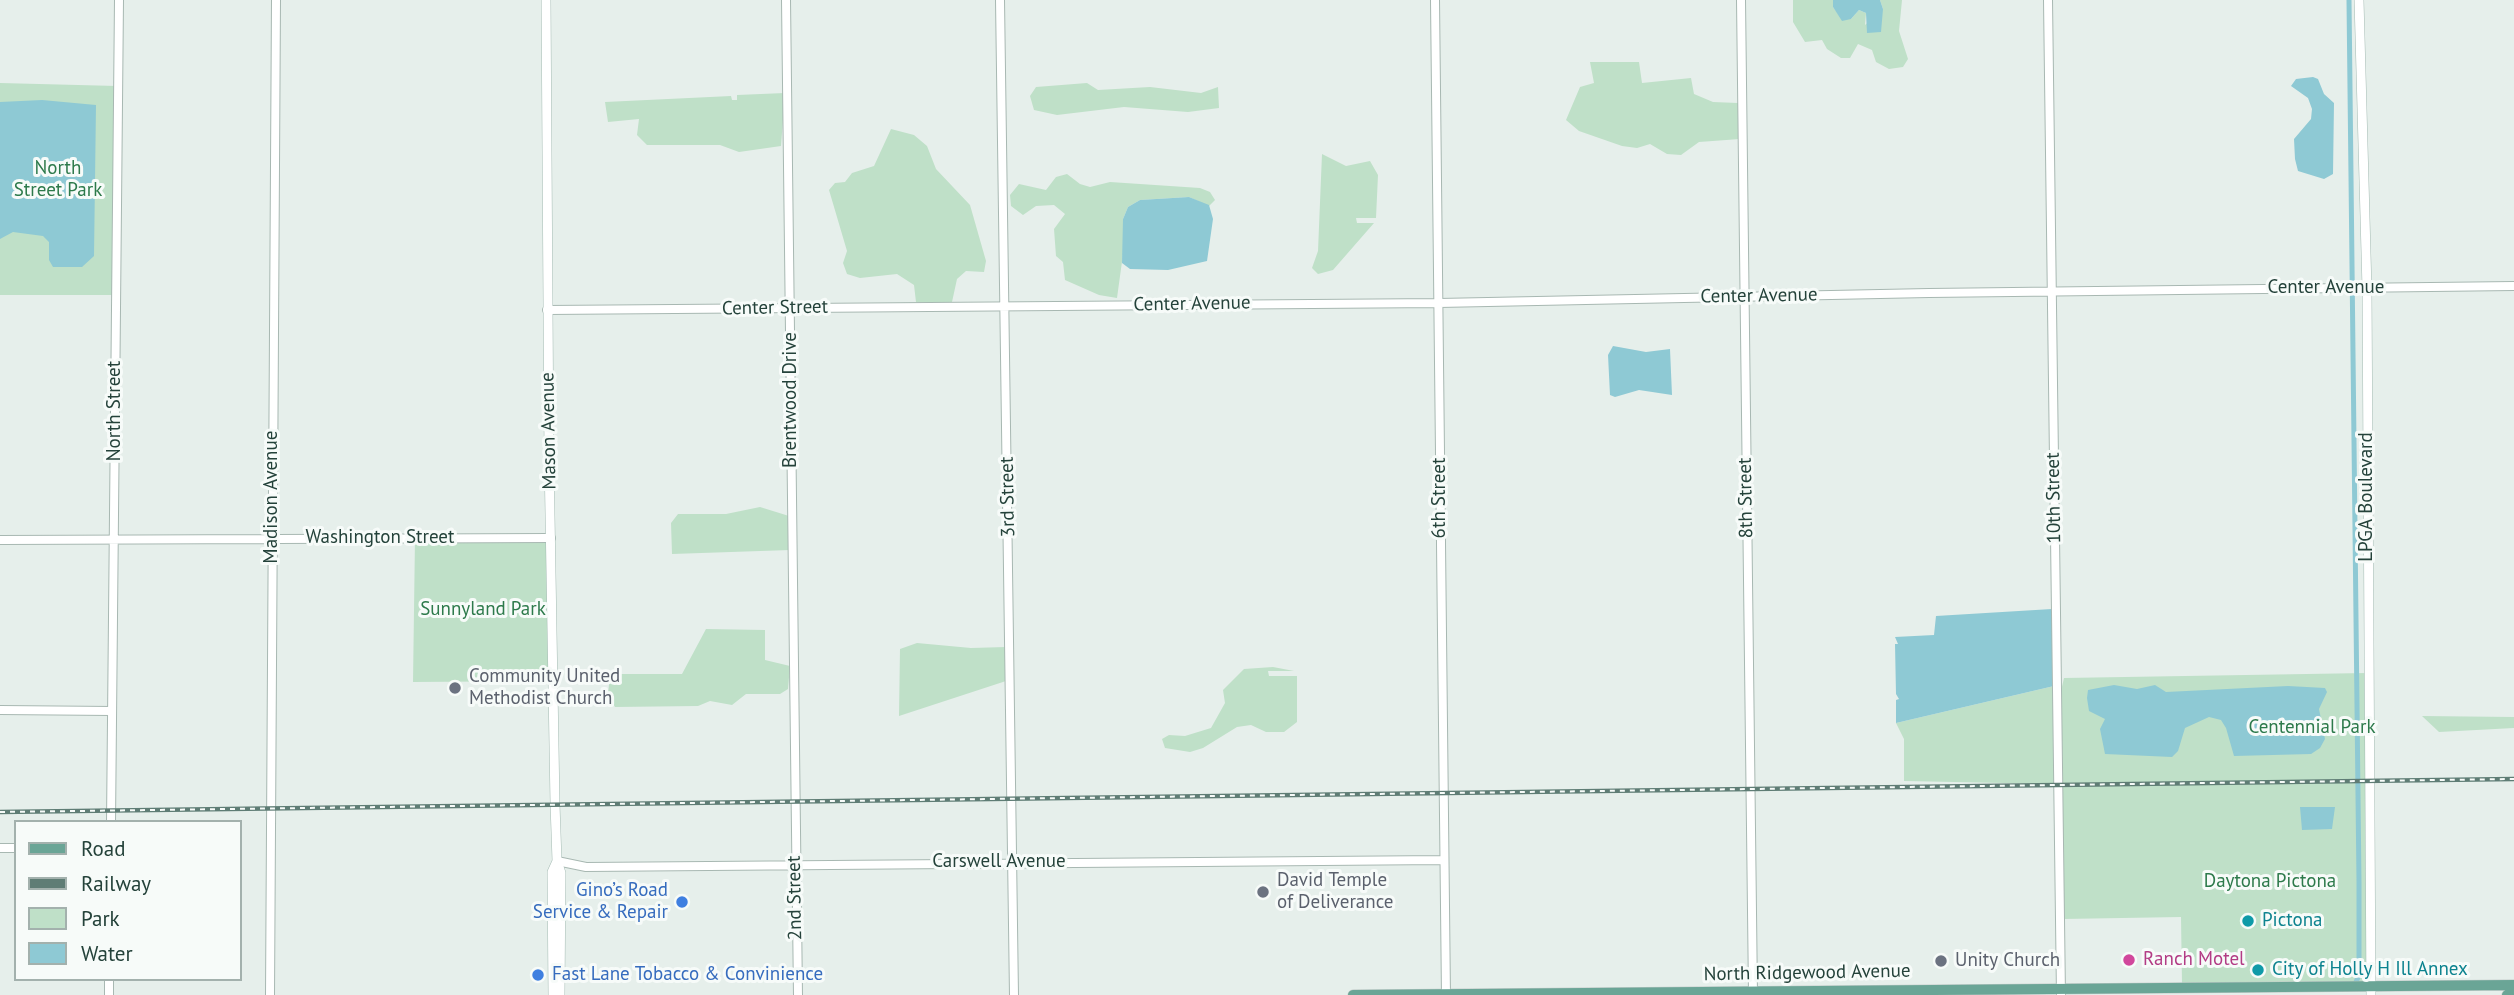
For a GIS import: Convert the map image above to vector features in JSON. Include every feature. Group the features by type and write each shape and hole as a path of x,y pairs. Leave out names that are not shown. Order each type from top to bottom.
{"main road":[{"name":"Mason Avenue","path":"546,0 547,310 556,861 552,872 553,995"},
{"name":"LPGA Boulevard","path":"2359,0 2367,289 2371,991"},
{"name":"Mason Avenue","path":"556,861 561,871 560,995"},
{"name":"North Ridgewood Avenue","path":"1353,995 2371,991 2514,985"},
{"path":"2507,995 2514,991"}],"street":[{"name":"North Street","path":"111,820 119,0"},
{"name":"Madison Avenue","path":"270,995 276,0"},
{"name":"Brentwood Drive","path":"786,0 795,801"},
{"name":"3rd Street","path":"1000,0 1014,995"},
{"name":"6th Street","path":"1435,0 1446,995"},
{"name":"8th Street","path":"1741,0 1753,993"},
{"name":"10th Street","path":"2048,0 2061,992"},
{"name":"Center Avenue","path":"1003,307 2514,286"},
{"name":"Center Street","path":"547,310 1003,307"},
{"name":"Washington Street","path":"0,540 551,538"},
{"path":"0,710 112,711"},
{"name":"2nd Street","path":"795,801 798,995"},
{"name":"Carswell Avenue","path":"556,861 586,867 1443,860"}],"green space":[{"path":"1793,0 1833,0 1833,7 1839,15 1851,19 1859,10 1866,13 1865,25 1883,9 1880,0 1902,0 1899,31 1908,59 1903,67 1889,69 1876,62 1872,50 1858,44 1850,58 1841,58 1827,49 1822,40 1805,42 1793,22"},
{"path":"1590,62 1639,62 1642,83 1691,78 1694,94 1713,102 1738,103 1740,139 1699,142 1681,155 1667,154 1650,144 1637,148 1622,146 1579,131 1566,120 1580,87 1594,83"},
{"name":"North Street Park","path":"0,83 117,86 116,295 0,295"},
{"path":"1087,83 1098,90 1150,87 1201,93 1218,87 1219,108 1188,112 1124,107 1057,115 1034,110 1030,96 1036,87"},
{"path":"785,93 781,146 739,152 720,145 647,145 637,135 639,119 608,122 605,102 731,96 732,100 737,100 737,95"},
{"path":"891,129 914,135 927,146 936,169 970,205 986,261 984,272 966,271 957,279 952,302 916,302 914,285 897,274 860,278 847,274 843,263 847,251 829,190 835,183 845,182 852,173 874,166"},
{"path":"1322,154 1346,166 1370,161 1378,175 1376,218 1356,218 1357,223 1374,223 1333,270 1318,274 1312,268 1318,251"},
{"path":"1067,174 1080,184 1090,187 1110,182 1200,188 1210,192 1215,200 1209,206 1189,197 1140,200 1128,207 1123,219 1124,247 1117,298 1099,295 1065,280 1063,262 1056,256 1054,229 1065,214 1054,205 1036,206 1023,215 1011,206 1010,195 1019,184 1046,190 1056,177"},
{"path":"760,507 789,516 790,550 672,554 671,523 678,514 726,514"},
{"name":"Sunnyland Park","path":"415,538 550,538 553,681 413,682"},
{"path":"706,629 765,630 765,660 790,666 788,689 780,694 746,694 732,705 710,701 698,706 615,707 608,695 610,674 682,674"},
{"path":"917,643 971,648 1006,647 1006,681 899,716 900,649"},
{"path":"1273,667 1294,671 1268,671 1269,676 1297,676 1297,722 1284,732 1266,732 1251,725 1237,727 1203,748 1190,752 1165,748 1162,739 1169,735 1185,736 1211,728 1225,703 1223,690 1244,669"},
{"name":"Centennial Park","path":"2367,673 2368,781 2063,785 2061,691 2064,678"},
{"path":"2054,686 2056,784 1904,781 1904,739 1896,723"},
{"path":"2422,716 2514,717 2514,728 2439,732"},
{"name":"Daytona Pictona","path":"2365,782 2367,983 2182,984 2181,917 2063,919 2061,786"}],"water":[{"path":"1833,0 1880,0 1883,9 1881,32 1867,33 1866,13 1859,10 1851,19 1842,21 1833,7"},
{"path":"2296,79 2318,79 2324,94 2334,103 2333,174 2324,179 2298,171 2295,159 2294,139 2311,119 2312,109 2308,98 2291,86"},
{"path":"42,100 96,105 94,256 82,267 53,267 49,260 49,242 43,236 13,232 0,239 0,102"},
{"path":"1189,197 1209,205 1213,219 1207,261 1168,270 1130,269 1122,263 1123,219 1128,207 1140,200"},
{"path":"1613,346 1646,352 1670,349 1672,395 1639,390 1615,397 1610,395 1608,355"},
{"path":"2052,609 2054,686 1896,723 1896,700 1899,699 1896,694 1895,644 1898,644 1895,637 1934,635 1936,616"},
{"path":"2114,685 2137,689 2155,685 2166,692 2288,686 2325,688 2327,692 2319,709 2325,739 2320,748 2311,754 2234,756 2221,720 2209,717 2185,728 2178,751 2172,757 2105,754 2100,729 2105,719 2089,711 2088,690"},
{"path":"2300,807 2335,807 2332,829 2302,830"}],"waterway":[{"path":"2349,0 2359,882 2359,975 2356,982"}],"railway":[{"path":"0,812 2514,779"}],"place":[{"name":"Community United Methodist Church","path":"455,688"},
{"name":"David Temple of Deliverance","path":"1263,892"},
{"name":"Gino’s Road Service & Repair","path":"682,902"},
{"name":"Pictona","path":"2248,921"},
{"name":"Ranch Motel","path":"2129,960"},
{"name":"Unity Church","path":"1941,961"},
{"name":"City of Holly H Ill Annex","path":"2258,970"},
{"name":"Fast Lane Tobacco & Convinience","path":"538,975"}]}
